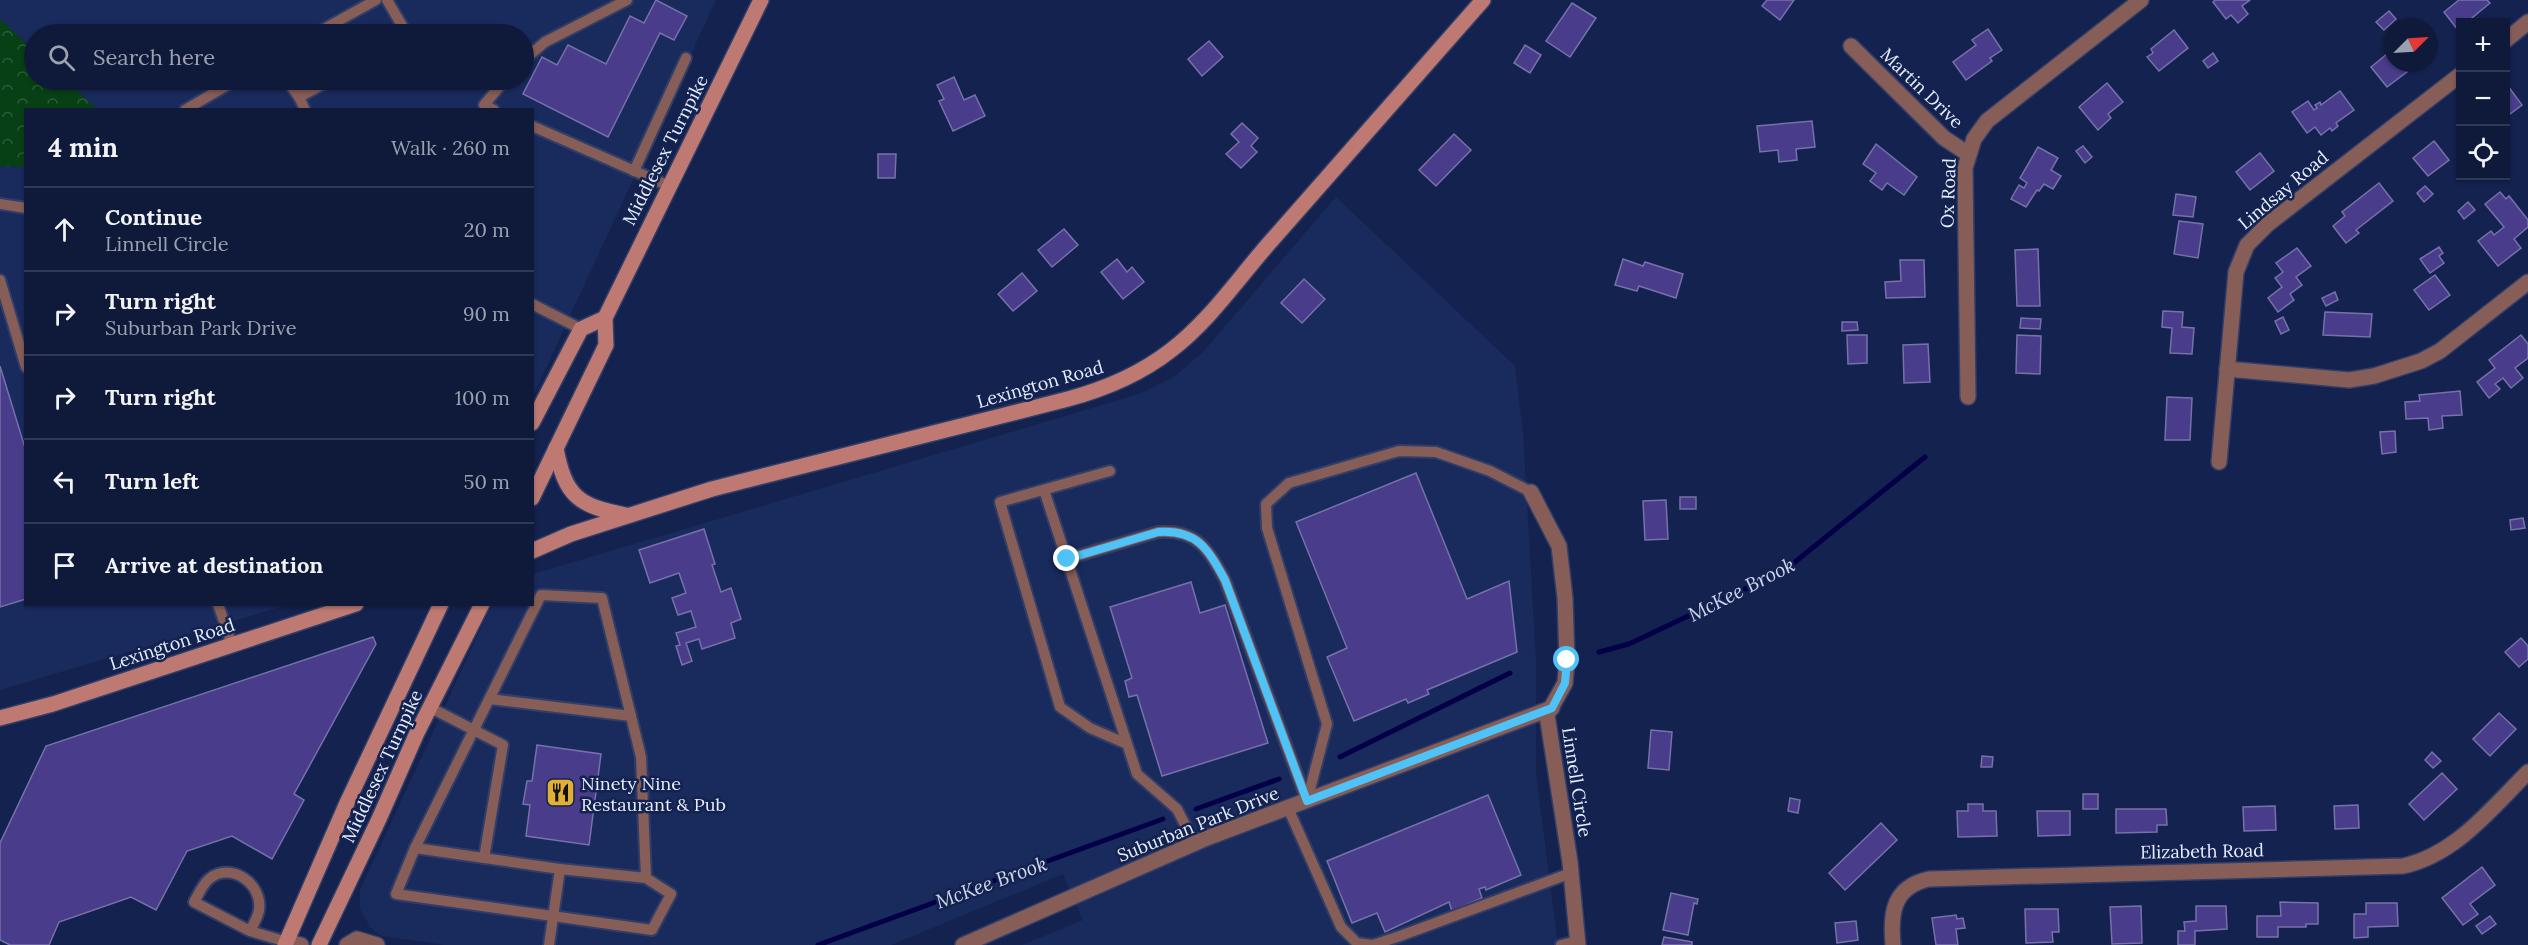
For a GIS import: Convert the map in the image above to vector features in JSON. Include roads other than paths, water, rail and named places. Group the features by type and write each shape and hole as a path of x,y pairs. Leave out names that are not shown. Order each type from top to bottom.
{"street":[{"name":"Lexington Road","path":"534,550 571,534 712,489 1096,392 1140,372 1172,350 1209,315 1268,244 1483,0"},
{"name":"Ox Road","path":"1968,397 1965,168 1974,139 1987,122 2141,0"},
{"name":"Middlesex Turnpike","path":"534,494 606,345 605,318 758,1"},
{"path":"2510,36 2528,22"},
{"name":"Martin Drive","path":"1851,46 1944,138 1968,154"},
{"name":"Lindsay Road","path":"2219,462 2236,272 2247,245 2268,224 2456,78"},
{"path":"2227,369 2349,380 2374,376 2421,361 2440,351 2528,282"},
{"path":"534,419 581,329 605,318"},
{"path":"556,448 562,476 567,486 579,499 601,510 629,515"},
{"name":"Linnell Circle","path":"1531,492 1558,546 1565,598 1567,660 1565,683 1547,715 1571,873 1578,943"},
{"name":"Lexington Road","path":"0,718 53,704 350,606"},
{"name":"Middlesex Turnpike","path":"291,944 346,805 440,606"},
{"name":"Middlesex Turnpike","path":"319,945 380,819 429,707 481,606"},
{"name":"Suburban Park Drive","path":"969,944 1195,844 1552,708"},
{"name":"Elizabeth Road","path":"1893,945 1893,913 1898,898 1906,888 1929,879 2403,867 2422,862 2447,849 2528,772"},
{"path":"347,945 357,939 377,945"}],"lane":[{"path":"333,24 376,0"},
{"path":"387,0 401,24"},
{"path":"534,51 545,42 627,0"},
{"path":"634,171 686,58"},
{"path":"188,108 219,90"},
{"path":"294,90 305,108"},
{"path":"299,98 313,90"},
{"path":"490,108 484,105 497,90"},
{"path":"534,127 669,186"},
{"path":"0,204 24,208"},
{"path":"0,280 24,360"},
{"path":"534,305 581,329"},
{"path":"1307,801 1327,724 1267,528 1266,504 1289,483 1399,451 1436,452 1490,471 1531,492"},
{"path":"1110,471 1000,502 1060,707 1090,728 1127,744"},
{"path":"1044,490 1137,774 1177,809 1195,844"},
{"path":"1067,559 1158,532 1174,531 1188,534 1205,547 1225,580 1307,801"},
{"path":"415,848 560,869 646,878 671,894 652,930 553,918 396,894 415,848 541,595 602,598 641,757 646,878"},
{"path":"219,606 232,645"},
{"path":"490,699 631,716"},
{"path":"429,707 502,745 484,858"},
{"path":"1288,808 1341,927 1357,943 1373,945 1571,873"},
{"path":"549,945 560,869"},
{"path":"250,931 260,909 256,890 243,877 229,872 209,879 194,902 250,931 291,944"},
{"path":"1561,945 1578,943"}],"waterway":[{"name":"McKee Brook","path":"1599,652 1629,644 1785,570 1925,457"},
{"name":"McKee Brook","path":"1340,757 1510,673"},
{"name":"McKee Brook","path":"1196,809 1279,779"},
{"name":"McKee Brook","path":"818,945 1163,819"}],"place":[{"name":"Ninety Nine Restaurant & Pub","path":"560,793"}]}
